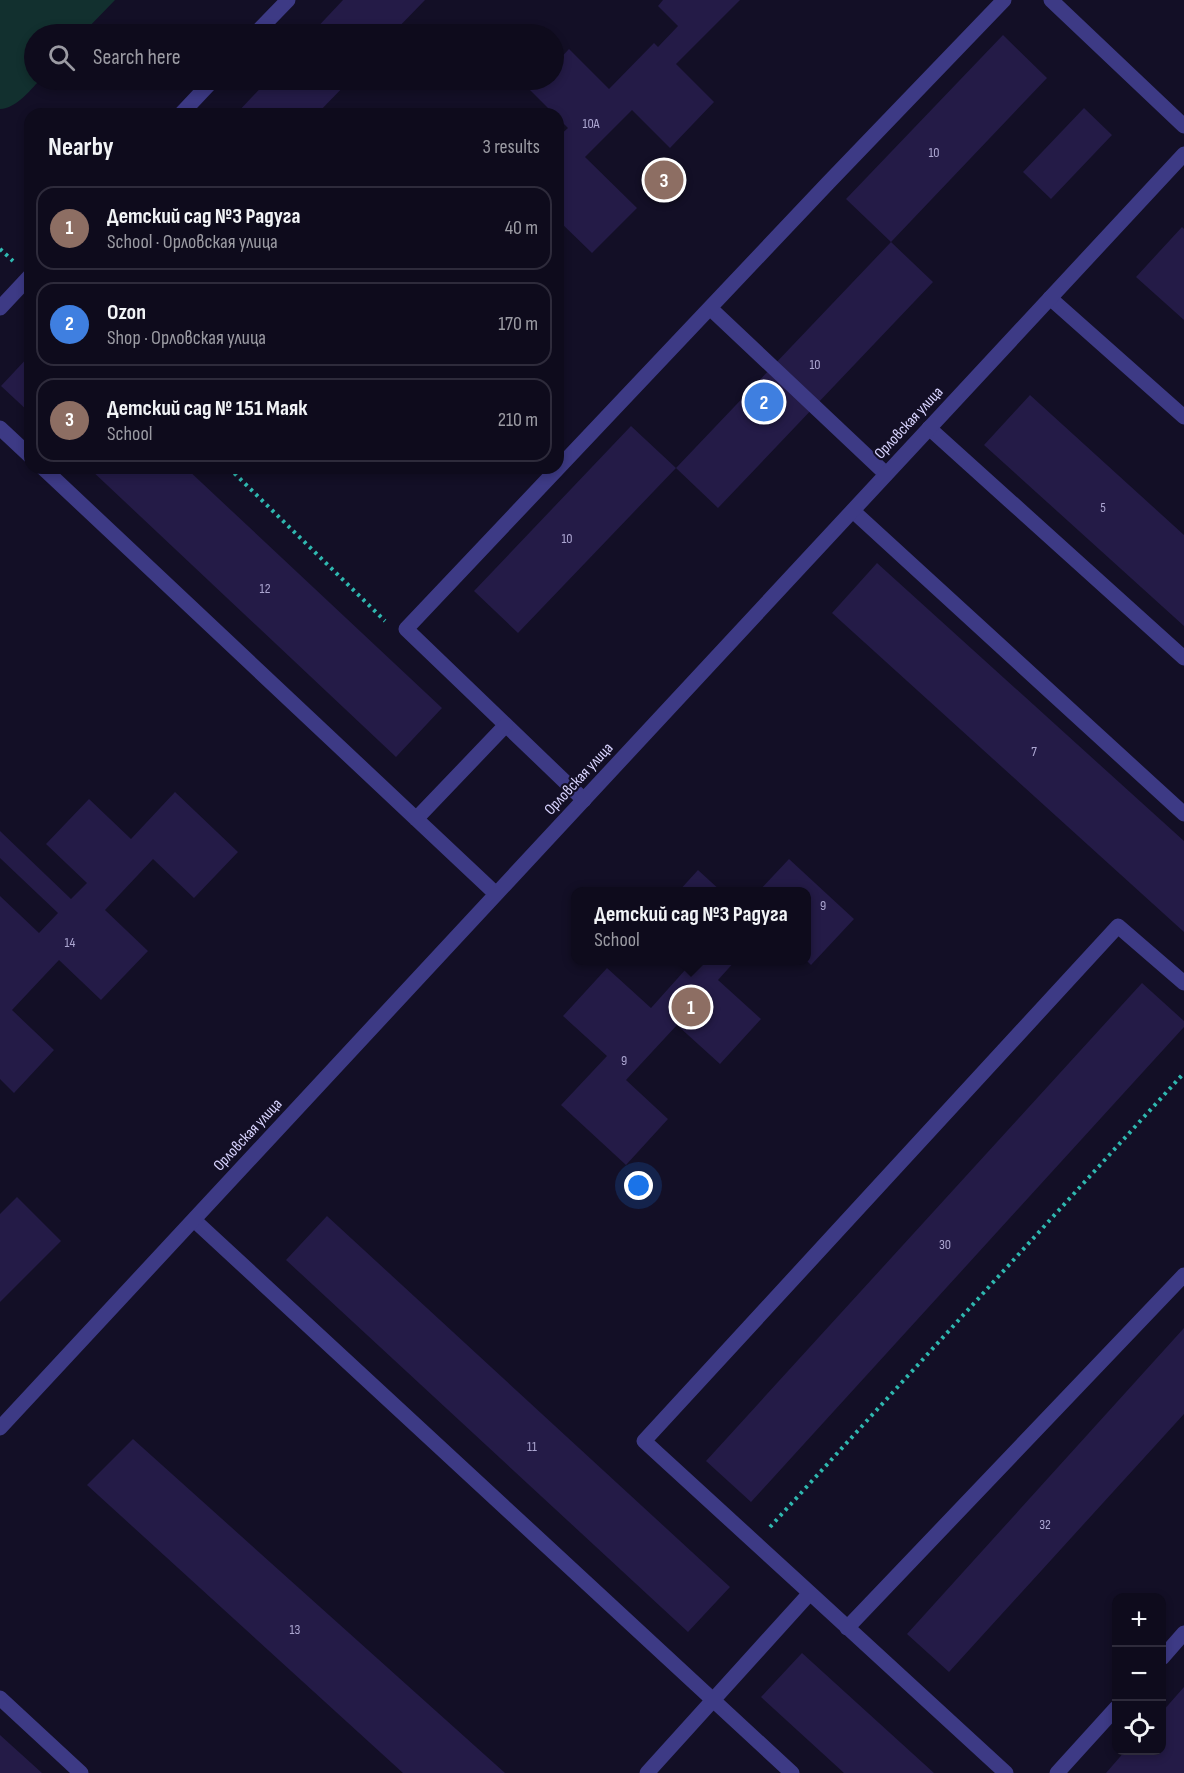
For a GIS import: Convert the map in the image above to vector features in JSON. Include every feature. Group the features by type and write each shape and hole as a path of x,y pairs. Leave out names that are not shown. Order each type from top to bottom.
{"street":[{"path":"265,24 288,0"},
{"path":"564,462 1004,0"},
{"path":"1051,0 1184,126"},
{"path":"187,108 204,90"},
{"name":"Орловская улица","path":"0,1428 1184,154"},
{"path":"0,308 24,282"},
{"path":"1050,298 1184,417"},
{"path":"710,308 886,474"},
{"path":"0,428 24,450"},
{"path":"929,428 1184,658"},
{"path":"49,474 496,894"},
{"path":"553,474 406,629 584,800"},
{"path":"853,511 1184,814"},
{"path":"416,819 506,726"},
{"path":"1006,1773 644,1441 1118,926 1184,983"},
{"path":"194,1220 792,1773"},
{"path":"847,1628 1184,1275"},
{"path":"647,1773 810,1593"},
{"path":"1166,1653 1184,1633"},
{"path":"0,1698 81,1773"},
{"path":"1057,1773 1112,1711"}],"path":[{"path":"235,474 391,627"},
{"path":"755,1543 1184,1073"}],"green space":[{"path":"0,0 115,0 92,24 24,24 24,90 31,90 12,106 0,109"}],"building":[{"path":"343,0 425,0 402,24 320,24"},
{"path":"663,0 740,0 676,64 714,102 670,148 632,110 585,157 637,208 592,253 564,226 564,132 568,128 564,124 564,108 548,108 530,90 564,90 564,54 569,49 609,89 654,43 658,47 678,26 658,6"},
{"path":"1003,35 1047,78 891,242 846,199"},
{"path":"259,90 340,90 323,108 242,108"},
{"path":"1084,108 1112,135 1051,199 1023,172"},
{"path":"1182,227 1184,229 1184,320 1136,277"},
{"path":"891,242 933,282 718,508 676,468"},
{"path":"24,361 24,407 1,386"},
{"path":"1030,395 1184,535 1184,626 984,445"},
{"path":"631,426 676,468 518,633 474,591"},
{"path":"95,474 192,474 442,708 396,757"},
{"path":"877,563 1184,841 1184,932 832,613"},
{"path":"175,792 238,852 194,898 153,859 105,910 148,951 101,1000 59,960 12,1010 54,1050 14,1093 0,1079 0,896 39,933 58,913 0,858 0,831 71,899 87,883 46,844 89,799 131,839"},
{"path":"789,859 854,919 811,965 811,887 763,887"},
{"path":"698,870 717,887 683,887"},
{"path":"690,965 732,965 718,980 761,1019 720,1064 677,1025 626,1080 668,1119 626,1165 561,1105 607,1056 563,1016 607,968 651,1008"},
{"path":"1142,983 1184,1021 1184,1027 751,1502 706,1461"},
{"path":"17,1197 61,1241 0,1302 0,1214"},
{"path":"327,1216 730,1587 688,1632 286,1260"},
{"path":"1184,1328 1184,1414 949,1672 907,1634"},
{"path":"133,1439 505,1773 403,1773 87,1485"},
{"path":"802,1653 934,1773 844,1773 761,1697"},
{"path":"1184,1687 1184,1773 1106,1773 1122,1755 1166,1755 1166,1707"},
{"path":"0,1735 42,1773 0,1773"}],"place":[{"name":"Детский сад № 151 Маяк","path":"664,180"},
{"name":"Ozon","path":"764,402"},
{"name":"Детский сад №3 Радуга","path":"691,1007"}]}
